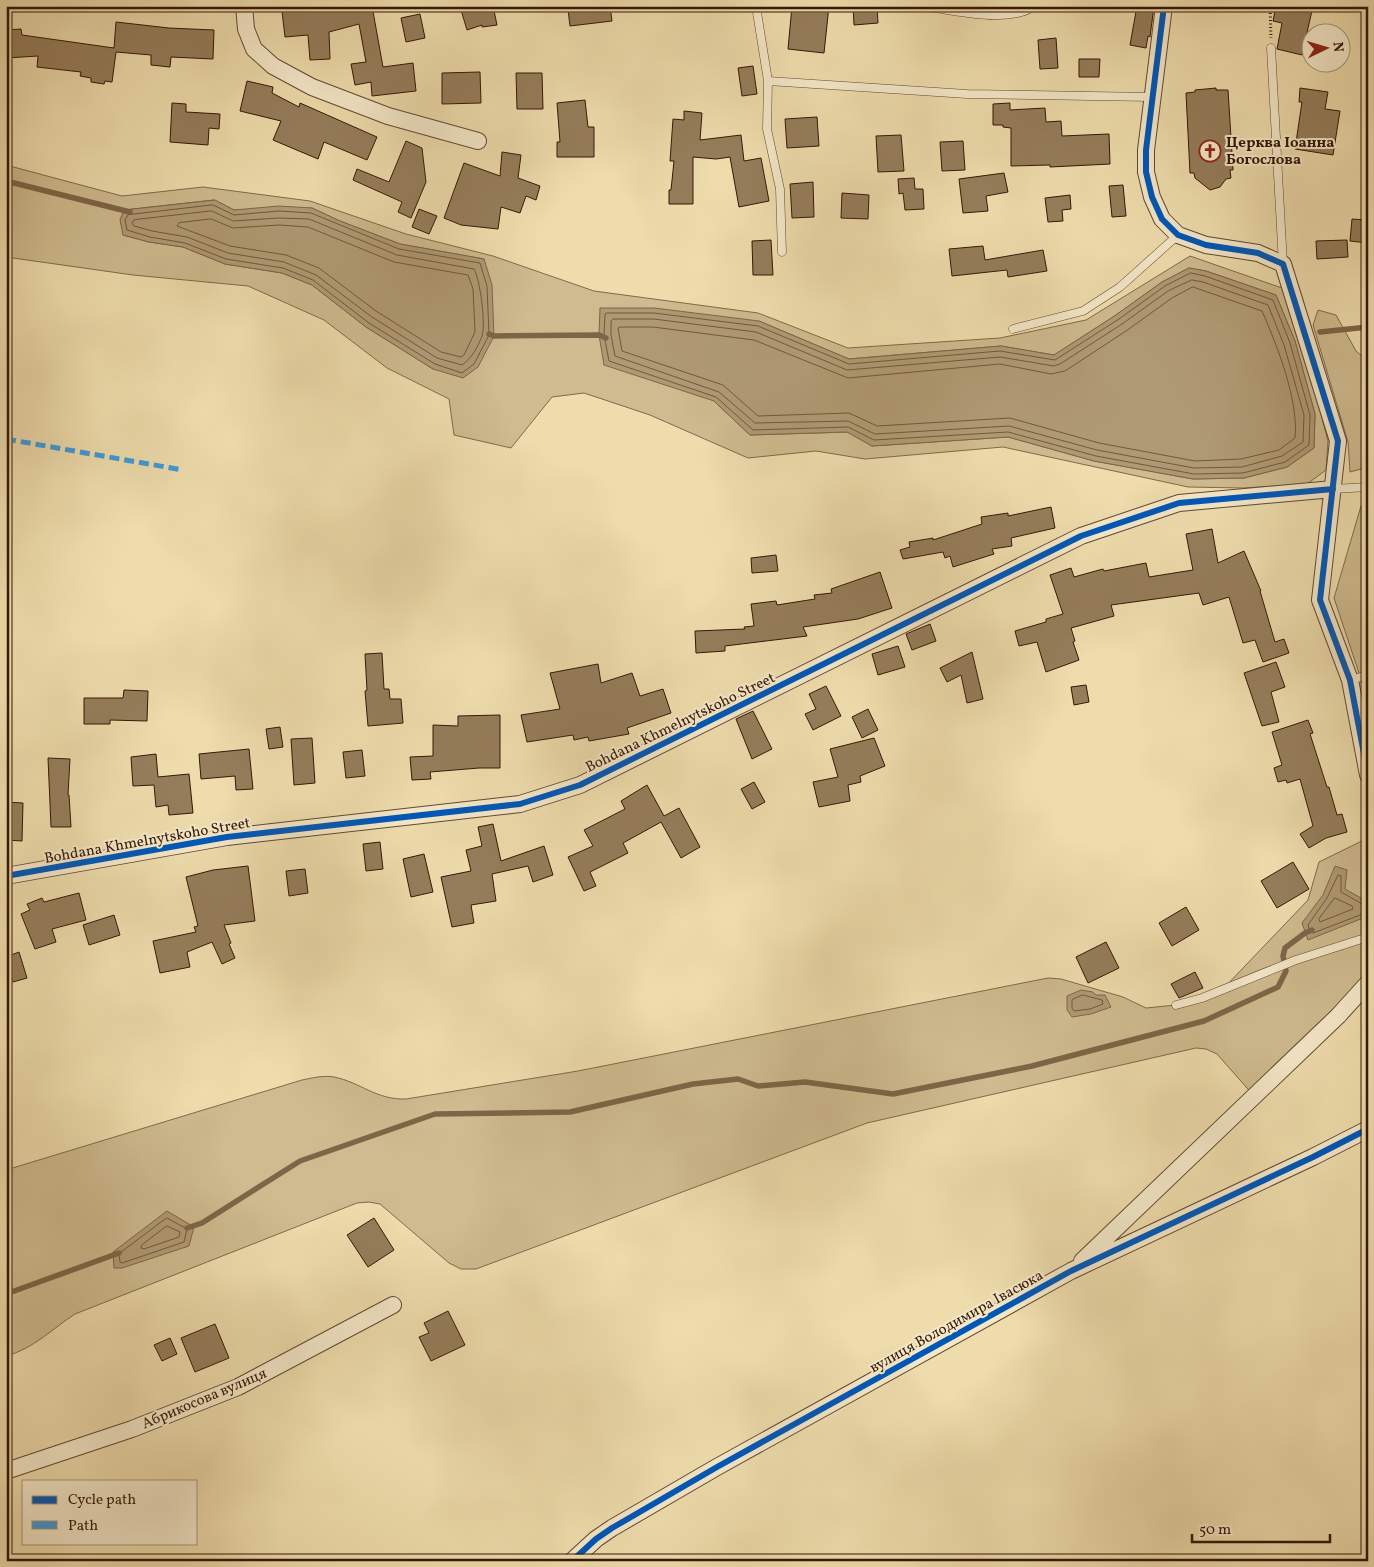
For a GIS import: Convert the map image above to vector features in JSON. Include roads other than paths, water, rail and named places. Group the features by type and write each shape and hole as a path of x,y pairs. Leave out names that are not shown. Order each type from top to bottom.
{"street":[{"path":"244,6 246,29 254,49 273,66 312,86 388,116 478,142"},
{"path":"1164,6 1146,150 1146,172 1152,196 1162,219 1178,235 1206,245 1258,252 1284,264 1338,441 1320,600 1350,680 1368,775"},
{"name":"Bohdana Khmelnytskoho Street","path":"6,876 228,837 520,804 580,785 1081,536 1179,503 1332,489"},
{"path":"1071,1271 1338,1016 1368,983"},
{"name":"вулиця Володимира Івасюка","path":"572,1561 596,1539 717,1467 1071,1271 1313,1157 1368,1129"},
{"name":"Абрикосова вулиця","path":"6,1471 132,1429 238,1387 393,1305"}],"lane":[{"path":"756,6 768,81 768,129 780,189 782,252"},
{"path":"934,8 990,15 1016,14 1035,6"},
{"path":"1271,48 1284,264"},
{"path":"768,81 966,94 1151,98"},
{"path":"1013,329 1083,311 1120,287 1178,235"},
{"path":"1332,489 1368,486"},
{"path":"1350,680 1368,675"},
{"path":"1176,1005 1202,998 1296,960 1368,937"}],"water":[{"path":"215,200 234,210 279,206 312,208 400,244 484,259 492,285 494,336 478,367 463,378 433,369 366,327 312,285 282,273 225,264 183,247 149,242 123,235 120,220 124,210"},
{"path":"1189,268 1206,271 1276,295 1295,341 1315,414 1314,448 1287,467 1244,478 1193,479 1094,461 1008,437 872,446 847,432 750,435 714,401 604,365 599,335 600,308 654,308 759,321 849,359 1001,346 1054,355 1116,315 1162,282"},
{"path":"1335,866 1347,870 1345,889 1368,902 1368,916 1308,940 1302,923 1323,895"},
{"path":"1081,990 1093,992 1096,995 1105,995 1111,1007 1091,1014 1072,1017 1067,1010 1067,996"},
{"path":"167,1211 194,1227 189,1246 122,1268 114,1268 113,1252"}],"waterway":[{"path":"6,181 130,212"},
{"path":"1320,332 1368,327"},
{"path":"489,334 494,336 599,335 606,338"},
{"path":"187,1228 202,1223 300,1161 435,1114 570,1112 693,1084 738,1079 758,1086 805,1082 893,1094 1032,1066 1204,1021 1278,987 1286,971 1283,956 1285,948 1312,930"},
{"path":"6,1294 119,1253"}],"place":[{"name":"Церква Іоанна Богослова","path":"1210,151"}]}
